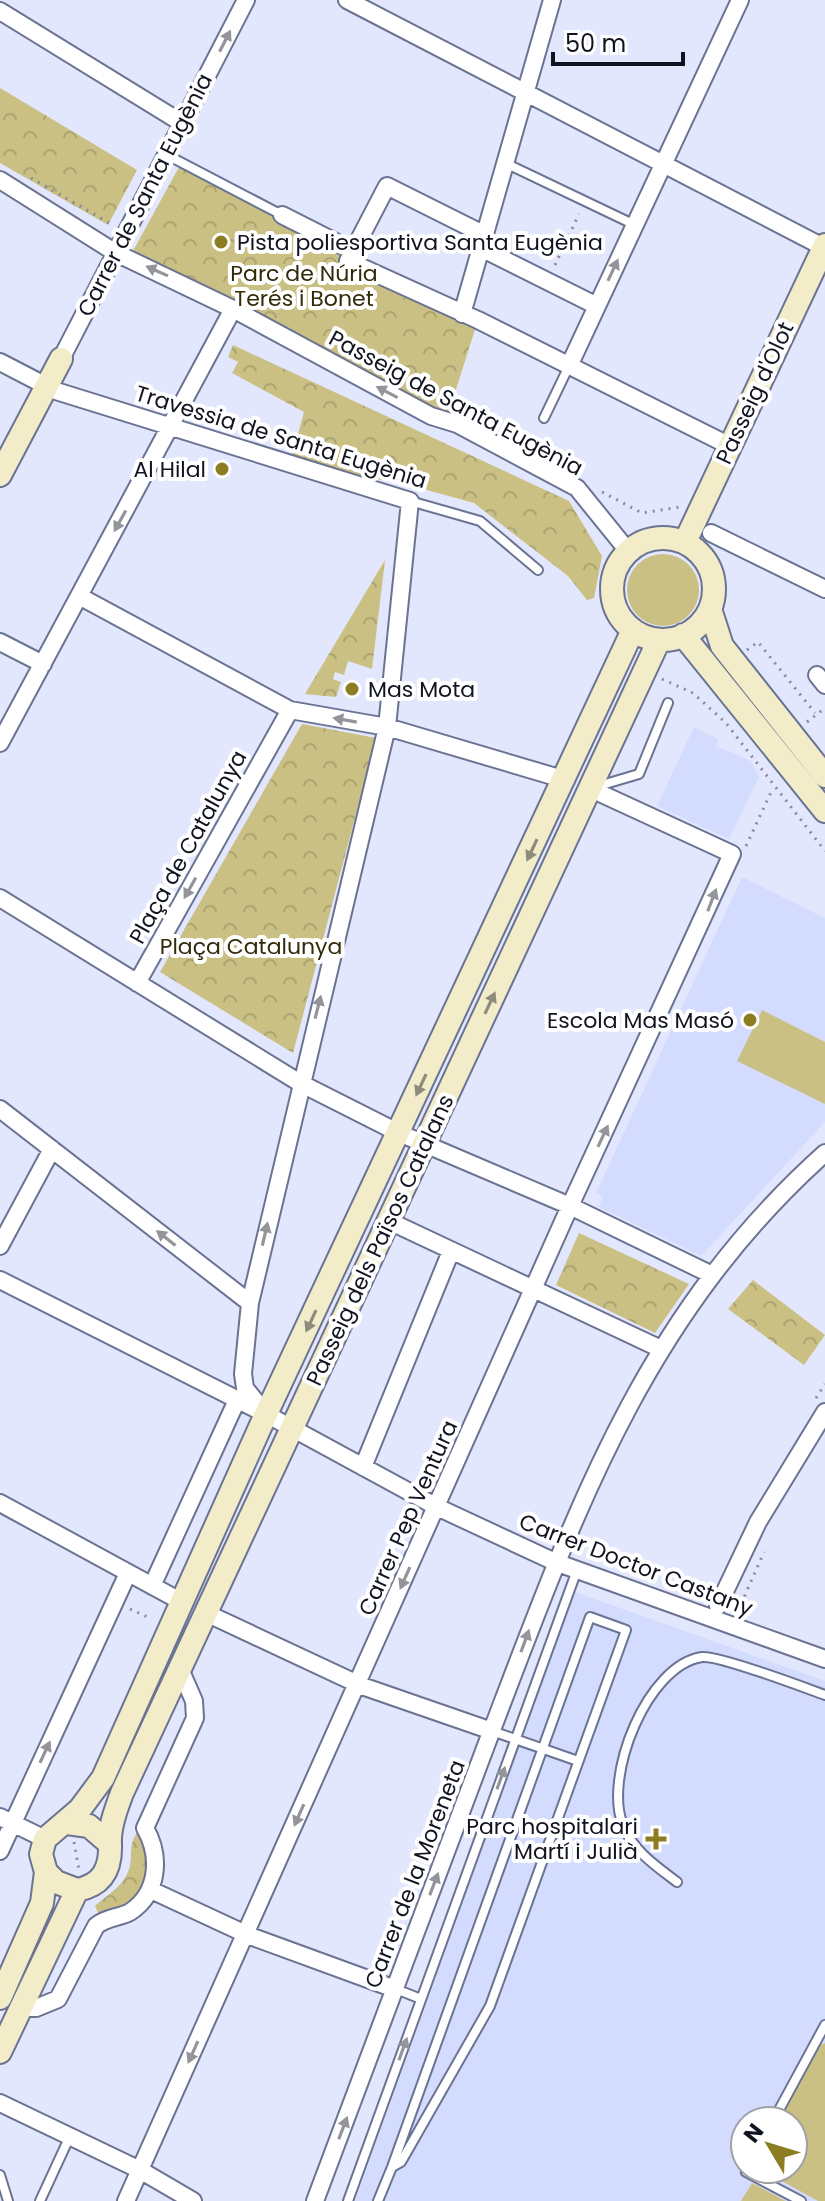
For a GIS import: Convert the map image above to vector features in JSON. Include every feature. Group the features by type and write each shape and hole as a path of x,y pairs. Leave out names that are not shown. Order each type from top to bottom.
{"main road":[{"name":"Passeig d'Olot","path":"685,542 825,247"},
{"name":"Carrer de Santa Eugènia","path":"0,475 61,359"},
{"path":"671,538 685,542 702,554 710,568 714,586 710,609 698,627 683,635 659,640 647,638 633,630 617,611 612,591 618,565 628,551 652,539 671,538"},
{"path":"710,609 722,646 825,776"},
{"path":"0,1998 42,1903 46,1872 41,1854 45,1839 67,1823 103,1778 266,1414 566,780 633,630"},
{"path":"683,635 825,811"},
{"name":"Passeig dels Països Catalans","path":"0,2052 77,1890 94,1884 105,1874 111,1860 110,1844 122,1793 659,640"},
{"path":"67,1823 89,1826 110,1844"},
{"path":"46,1872 56,1882 77,1890"}],"street":[{"name":"Carrer de Santa Eugènia","path":"61,359 246,0"},
{"path":"347,0 825,247"},
{"path":"462,314 552,0"},
{"path":"569,366 740,0"},
{"path":"0,11 182,123"},
{"name":"Passeig de Santa Eugènia","path":"0,180 116,253 233,309 431,416 457,424 577,488 628,551"},
{"path":"597,306 387,186 348,261 730,446"},
{"path":"282,215 353,251"},
{"path":"0,743 233,309"},
{"name":"Travessia de Santa Eugènia","path":"0,362 47,389 410,501"},
{"path":"266,1414 245,1388 243,1374 250,1303 387,727 410,501"},
{"path":"711,533 825,589"},
{"path":"79,596 290,710 387,727 566,780"},
{"path":"0,642 43,664"},
{"name":"Plaça de Catalunya","path":"137,983 290,710"},
{"name":"Carrer Pep Ventura","path":"126,2201 248,1935 570,1206 732,854 591,789"},
{"path":"0,898 300,1083 424,1145 570,1206 710,1274"},
{"path":"0,1109 250,1303"},
{"path":"0,1246 52,1149"},
{"name":"Carrer de la Moreneta","path":"315,2201 555,1562 606,1449 661,1349 710,1274 786,1188 825,1153"},
{"path":"389,1221 661,1349"},
{"path":"363,1467 451,1251"},
{"name":"Carrer Doctor Castany","path":"0,1280 266,1414 437,1507 555,1562 825,1659"},
{"path":"152,1586 237,1400"},
{"path":"718,1606 758,1522 825,1412"},
{"path":"0,1503 182,1602"},
{"path":"0,1851 7,1820 128,1573"},
{"path":"206,1613 357,1684 492,1731"},
{"path":"22,2008 36,2008 58,1999 96,1926 127,1914 151,1890 155,1860 145,1828 195,1718 194,1701 180,1669"},
{"path":"7,1820 45,1839"},
{"path":"151,1890 248,1935 395,1989"},
{"path":"0,2103 140,2170 193,2201"}],"lane":[{"path":"167,155 282,215"},
{"path":"504,163 635,225"},
{"path":"544,418 569,366"},
{"name":"Travessia de Santa Eugènia","path":"410,501 480,521 538,570"},
{"path":"591,789 639,774 668,703"},
{"path":"348,2201 577,1570"},
{"path":"378,2201 590,1617 626,1630 490,2006 434,2109 401,2162 392,2167"},
{"path":"677,1882 641,1854 622,1825 617,1794 621,1759 661,1679 678,1664 704,1656 825,1695"},
{"path":"492,1731 578,1761"},
{"path":"395,1989 421,1999"},
{"path":"782,2105 824,2031"},
{"path":"40,2201 70,2136"},
{"path":"0,2175 8,2201"},
{"path":"771,2185 801,2201"}],"path":[{"path":"551,274 580,210"},
{"path":"743,652 758,642 815,713 825,708"},
{"path":"693,693 726,723 825,851"},
{"path":"732,1625 766,1548"}],"shaded area":[{"path":"694,727 718,739 716,746 751,761 759,777 729,839 657,806"},
{"name":"Escola Mas Masó","path":"742,877 825,918 825,1122 701,1256 599,1207 603,1197 596,1193"},
{"name":"Parc hospitalari Martí i Julià","path":"575,1592 825,1681 825,2201 355,2201"}],"green space":[{"path":"0,88 137,170 108,225 0,163"},
{"name":"Parc de Núria Terés i Bonet","path":"179,167 478,320 447,418 133,251"},
{"path":"233,345 569,501 602,556 594,598 587,600 568,576 474,503 405,484 290,464 304,412 232,373 238,362 228,357"},
{"path":"663,554 689,564 699,590 689,616 663,626 637,616 627,590 637,564"},
{"path":"385,560 372,669 348,661 344,675 335,672 333,679 341,682 336,697 305,694"},
{"name":"Plaça Catalunya","path":"302,724 376,738 293,1053 160,972"},
{"path":"762,1010 825,1042 825,1104 737,1061"},
{"path":"579,1233 689,1284 655,1333 556,1285"},
{"path":"753,1280 825,1335 804,1365 728,1309"},
{"path":"137,1833 144,1837 147,1853 147,1879 143,1889 128,1905 99,1915 95,1906 128,1873"},
{"path":"825,2043 825,2201 818,2201 789,2185 809,2185 809,2105 788,2105 819,2046"},
{"path":"751,2185 756,2185 786,2201 741,2201"}],"place":[{"name":"Pista poliesportiva Santa Eugènia","path":"221,242"},
{"name":"Al Hilal","path":"222,469"},
{"name":"Mas Mota","path":"352,689"},
{"name":"Escola Mas Masó","path":"750,1020"},
{"name":"Parc hospitalari Martí i Julià","path":"656,1839"}]}
